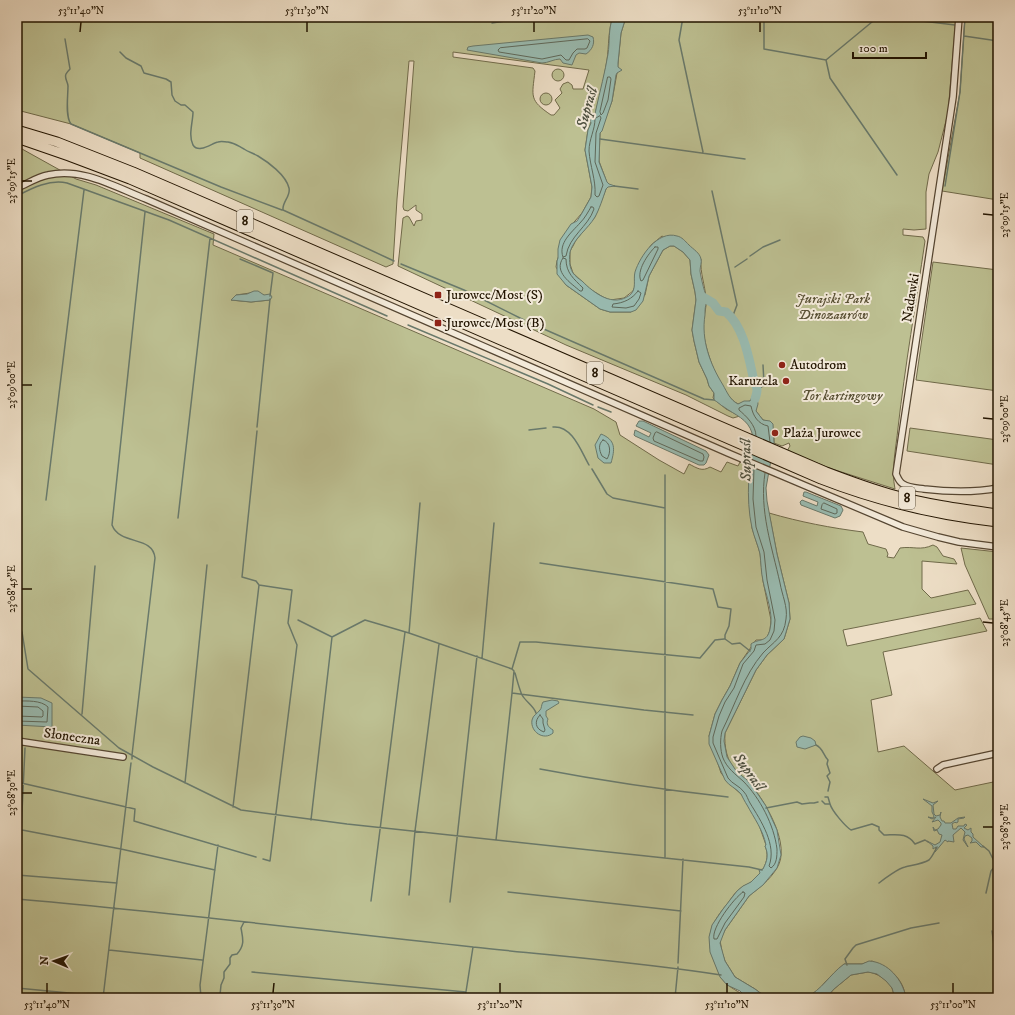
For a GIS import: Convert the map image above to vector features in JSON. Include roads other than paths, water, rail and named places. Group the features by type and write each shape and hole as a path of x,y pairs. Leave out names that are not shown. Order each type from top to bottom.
{"highway":[{"name":"8","path":"17,130 62,144 133,172 729,436"},
{"name":"8","path":"17,138 136,182 790,462 846,489 886,502 938,514 998,522"},
{"name":"8","path":"790,462 891,494 949,507 995,513"}],"street":[{"name":"Nadawki","path":"959,17 953,97 896,474 898,480 903,484 942,491 970,492 998,488"},
{"path":"17,188 36,179 54,174 73,173 90,177 146,199 728,453 903,526 919,532 959,542 998,547"},
{"name":"Słoneczna","path":"17,741 123,757"},
{"path":"937,769 943,765 998,753"}],"water":[{"path":"613,17 626,17 621,33 618,63 618,67 622,70 616,75 612,101 600,133 599,162 607,182 615,186 608,187 606,189 595,217 572,247 569,257 572,271 598,294 611,299 624,299 632,293 634,287 634,275 645,252 663,237 670,235 682,238 698,253 701,259 700,271 708,300 705,307 704,334 714,369 729,396 738,404 744,401 750,401 756,389 759,389 756,411 763,420 770,421 773,424 774,443 766,488 767,501 777,554 789,603 790,619 784,639 767,655 756,670 725,733 724,741 727,757 737,772 753,787 766,806 777,830 781,855 777,868 763,885 749,896 725,930 720,943 725,961 735,977 767,998 747,998 740,991 727,985 720,977 710,952 709,937 712,925 723,909 737,891 751,882 760,873 759,870 763,869 767,858 765,840 761,829 741,794 725,780 709,744 709,736 715,714 740,663 751,649 751,644 762,640 767,636 771,623 770,611 762,578 760,554 750,516 749,480 752,433 750,428 741,418 714,400 714,393 709,386 699,362 692,330 696,300 695,292 690,260 683,252 674,246 670,246 663,250 649,276 643,301 636,310 631,312 610,312 600,309 566,285 557,274 558,249 560,240 571,224 577,221 591,197 592,187 585,150 588,130 591,123 589,116 595,114 607,61 610,26"},
{"path":"588,35 593,37 594,42 590,51 586,54 579,53 576,55 572,65 563,63 560,59 542,63 467,50 468,47 473,46"},
{"path":"258,291 264,295 270,294 272,297 270,300 251,302 231,300 236,295 247,294"},
{"path":"639,421 643,421 706,451 709,455 706,463 704,465 699,465 635,436 635,430 649,437 651,433 636,426"},
{"path":"601,434 606,436 612,442 614,449 611,463 604,463 598,458 595,445"},
{"path":"804,492 841,506 843,510 840,516 835,518 801,505 800,502 802,500 817,506 818,502 803,496"},
{"path":"17,697 41,698 52,703 52,727 17,725"},
{"path":"552,700 558,701 559,703 546,711 546,716 548,719 547,724 553,730 553,733 542,736 533,728 532,720 541,709 543,702"},
{"path":"803,736 811,738 815,741 816,745 805,749 797,747 796,742"},
{"path":"923,799 933,803 938,801 933,805 934,814 936,816 940,815 941,812 940,817 945,823 951,823 958,818 965,817 958,819 958,822 952,824 953,829 956,829 958,826 964,826 965,824 967,825 964,828 968,830 971,828 973,837 984,847 981,847 976,842 970,843 972,838 968,835 965,836 964,839 968,847 963,840 965,832 961,828 953,835 954,842 948,842 945,840 935,852 936,847 933,849 933,846 927,841 935,845 940,842 942,835 939,834 937,830 934,831 933,827 935,830 938,829 941,823 938,820 932,822 936,817 932,819 928,817 933,818 934,816 932,806"},
{"path":"869,961 876,962 894,973 902,985 906,998 895,998 892,988 886,981 877,974 868,972 851,975 834,989 826,998 805,998 817,990 844,964 862,964"}],"waterway":[{"path":"492,23 530,17"},
{"path":"683,17 679,40 703,152"},
{"path":"764,17 764,49 826,60 830,78 897,175"},
{"path":"826,60 878,17"},
{"path":"889,17 955,25"},
{"path":"945,186 960,92 965,17"},
{"path":"964,36 998,41"},
{"path":"65,39 70,69 66,73 65,77 68,86 67,112 71,124 221,187 282,210"},
{"path":"120,52 126,58 141,66 144,73 166,79 171,82 172,95 175,101 181,105 185,105 193,112 191,128 193,145 202,148 219,142 228,142 258,156 276,169 287,183 289,191 283,210 394,261"},
{"path":"600,139 745,159"},
{"path":"17,196 35,187 48,183 67,183 169,220 387,316"},
{"path":"614,186 638,189"},
{"path":"46,500 84,190"},
{"path":"712,191 737,305 732,318"},
{"path":"132,755 155,558 153,551 149,546 122,536 116,532 112,525 145,212"},
{"path":"178,518 210,238"},
{"path":"750,256 763,247 780,240"},
{"path":"240,259 273,273 270,296"},
{"path":"735,267 747,259"},
{"path":"401,264 464,290 524,320"},
{"path":"701,296 713,303 719,311 726,312 737,326 748,353 754,381 757,387 755,399"},
{"path":"257,427 270,299"},
{"path":"530,323 704,399 714,400"},
{"path":"408,325 548,384 593,405"},
{"path":"758,389 763,386 764,383 763,365"},
{"path":"598,407 611,412"},
{"path":"553,427 560,427 571,434 589,465"},
{"path":"529,430 546,428"},
{"path":"233,807 259,585 256,581 242,577 257,431"},
{"path":"592,469 607,494 613,498 665,508"},
{"path":"665,475 665,857"},
{"path":"409,633 420,503"},
{"path":"482,658 494,523"},
{"path":"540,563 713,589 718,607 731,609 729,626 725,639 732,644 740,643 750,651"},
{"path":"185,783 207,565"},
{"path":"82,714 95,566"},
{"path":"259,585 292,590 288,623 297,645 270,861 263,859"},
{"path":"298,620 332,637 311,820"},
{"path":"332,637 365,620 409,633 512,669 514,671 512,693 693,715"},
{"path":"17,633 22,632 28,669 119,748 153,767 241,810 347,824 749,867 762,870"},
{"path":"371,901 405,632"},
{"path":"512,669 520,642 536,642 700,658 715,640 724,639"},
{"path":"409,895 415,831 439,644"},
{"path":"450,902 477,656"},
{"path":"515,673 522,695 534,708 536,713"},
{"path":"496,840 512,693"},
{"path":"816,745 820,748 828,760 827,764 830,773 827,776 830,782 828,791"},
{"path":"19,876 25,748"},
{"path":"103,998 131,763"},
{"path":"540,769 634,785 728,797"},
{"path":"17,782 135,809 134,821 256,857"},
{"path":"825,797 828,797 830,804"},
{"path":"822,801 825,804 830,804 839,818 851,830 872,824 879,827 879,830 884,835 905,836 912,840 915,844 925,840 928,842"},
{"path":"766,808 797,802 802,804 818,802"},
{"path":"17,829 121,849 215,870"},
{"path":"201,998 200,985 218,845"},
{"path":"983,846 989,851 996,865 991,871 986,893"},
{"path":"879,883 902,868 929,860 937,847"},
{"path":"678,963 683,859"},
{"path":"17,875 117,883"},
{"path":"508,892 681,911"},
{"path":"17,899 628,963 721,975"},
{"path":"213,998 220,995 224,972 230,964 230,958 232,955 237,954 241,948 243,939 241,928 244,922"},
{"path":"847,965 845,959 856,945 911,928 939,923"},
{"path":"992,931 998,975"},
{"path":"465,998 473,947"},
{"path":"109,950 202,960"},
{"path":"675,998 678,967"},
{"path":"252,972 466,992"},
{"path":"17,988 121,998"},
{"path":"483,995 514,998"}],"place":[{"name":"Jurowce/Most (S)","path":"438,295"},
{"name":"Jurowce/Most (B)","path":"438,323"},
{"name":"Autodrom","path":"782,365"},
{"name":"Karuzela","path":"786,381"},
{"name":"Plaża Jurowce","path":"775,433"}],"water label":[{"name":"Supraśl","path":"587,108"},
{"name":"Supraśl","path":"746,460"},
{"name":"Supraśl","path":"749,772"}],"park label":[{"name":"Jurajski Park Dinozaurów","path":"833,308"},
{"name":"Tor kartingowy","path":"842,396"}]}
